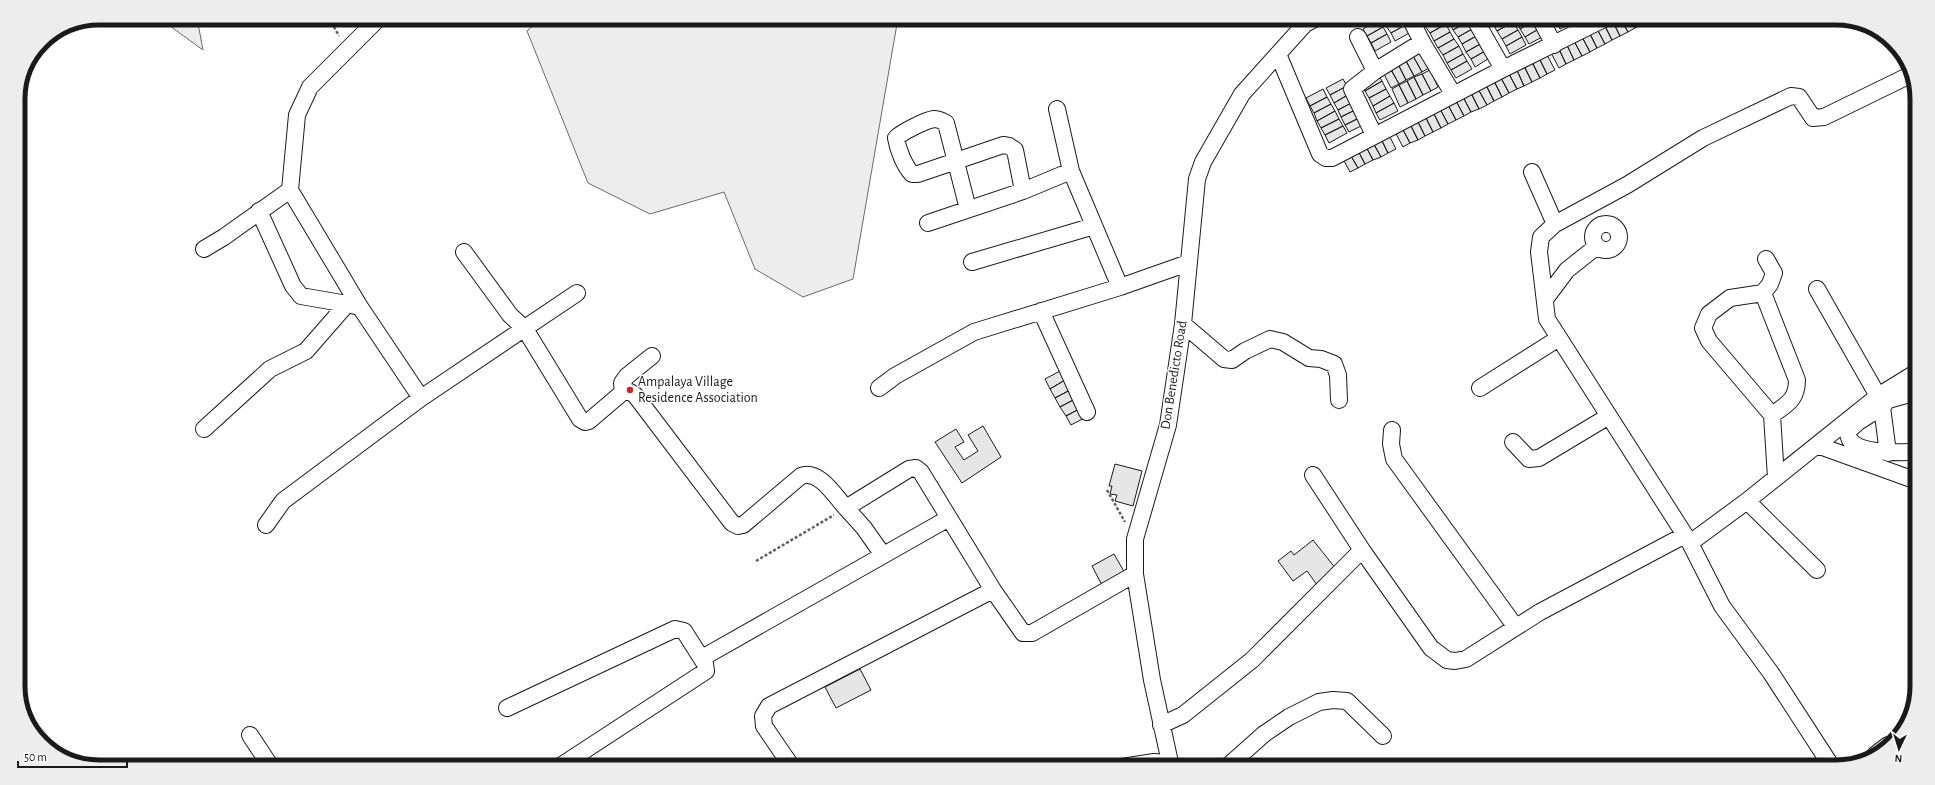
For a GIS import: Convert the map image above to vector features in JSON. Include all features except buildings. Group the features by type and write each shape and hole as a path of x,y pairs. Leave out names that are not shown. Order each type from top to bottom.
{"street":[{"path":"371,25 363,35 346,49 310,87 297,115 290,190 354,305 421,398"},
{"name":"Don Benedicto Road","path":"1169,760 1161,726 1135,574 1135,539 1168,426 1183,324 1196,179 1203,162 1242,94 1303,25"},
{"path":"1414,25 1453,94"},
{"path":"1478,25 1503,69"},
{"path":"1544,25 1554,45"},
{"path":"1278,54 1320,154 1326,158 1332,158 1453,94 1593,25"},
{"path":"1358,37 1375,70"},
{"path":"1374,135 1352,88 1375,70 1422,42"},
{"path":"1827,760 1771,673 1722,606 1688,539 1547,320 1546,298 1539,252 1541,237 1555,224 1627,185 1703,138 1791,96 1799,97 1813,118 1824,117 1907,77"},
{"path":"1057,109 1071,171 1120,287"},
{"path":"968,209 954,161 1003,145 1009,146 1015,150 1023,191"},
{"path":"928,224 1023,191 1071,171"},
{"path":"1532,172 1555,224"},
{"path":"204,249 224,237 290,190"},
{"path":"260,211 293,286 301,296 354,305"},
{"path":"972,262 1094,226"},
{"path":"1546,298 1567,270 1596,247"},
{"path":"464,252 510,315 525,329 580,419 585,422 589,421 624,392 635,394 732,523 738,526 743,525 801,476 808,473 816,476 846,508 864,528 883,555"},
{"path":"1766,259 1774,273 1770,284 1763,293 1730,298 1709,314 1703,328 1709,341 1772,415 1776,478"},
{"path":"879,388 895,376 974,332 1120,287 1188,263"},
{"path":"1817,289 1880,401 1888,453"},
{"path":"266,525 283,501 421,398 577,293"},
{"path":"1763,293 1797,380 1797,390 1794,398 1772,415"},
{"path":"204,429 270,369 306,351 354,305"},
{"path":"1041,312 1087,412"},
{"path":"1183,324 1224,359 1232,360 1245,351 1270,339 1283,342 1309,358 1321,359 1334,364 1338,375 1339,400"},
{"path":"1480,388 1559,338"},
{"path":"624,392 622,383 627,376 652,356"},
{"path":"1313,475 1362,550 1430,648 1447,660 1455,661 1466,659 1516,626 1688,539 1747,501 1817,445 1880,401 1910,377"},
{"path":"1910,394 1880,401 1848,431 1850,440 1855,444 1876,452 1910,452"},
{"path":"1513,442 1529,459 1539,458 1609,416"},
{"path":"1392,430 1391,444 1394,459 1516,626"},
{"path":"1817,445 1910,478"},
{"path":"846,508 909,468 916,468 921,472 994,590 1023,633 1032,633 1135,574"},
{"path":"1747,501 1817,570"},
{"path":"702,658 949,518"},
{"path":"1161,726 1183,715 1252,660 1362,550"},
{"path":"787,760 764,726 763,716 769,706 994,590"},
{"path":"507,708 675,629 684,631 702,658 706,671 570,760"},
{"path":"1236,760 1264,734 1289,717 1319,702 1333,700 1347,701 1383,736"},
{"path":"250,735 266,760"}],"path":[{"path":"333,25 346,49"},
{"path":"1107,490 1135,539"},
{"path":"756,561 846,508"}],"shaded area":[{"path":"169,25 198,25 203,50"},
{"path":"533,25 897,25 853,279 803,297 755,269 724,192 650,214 588,183 527,31"}],"place":[{"name":"Ampalaya Village Residence Association","path":"630,390"}]}
